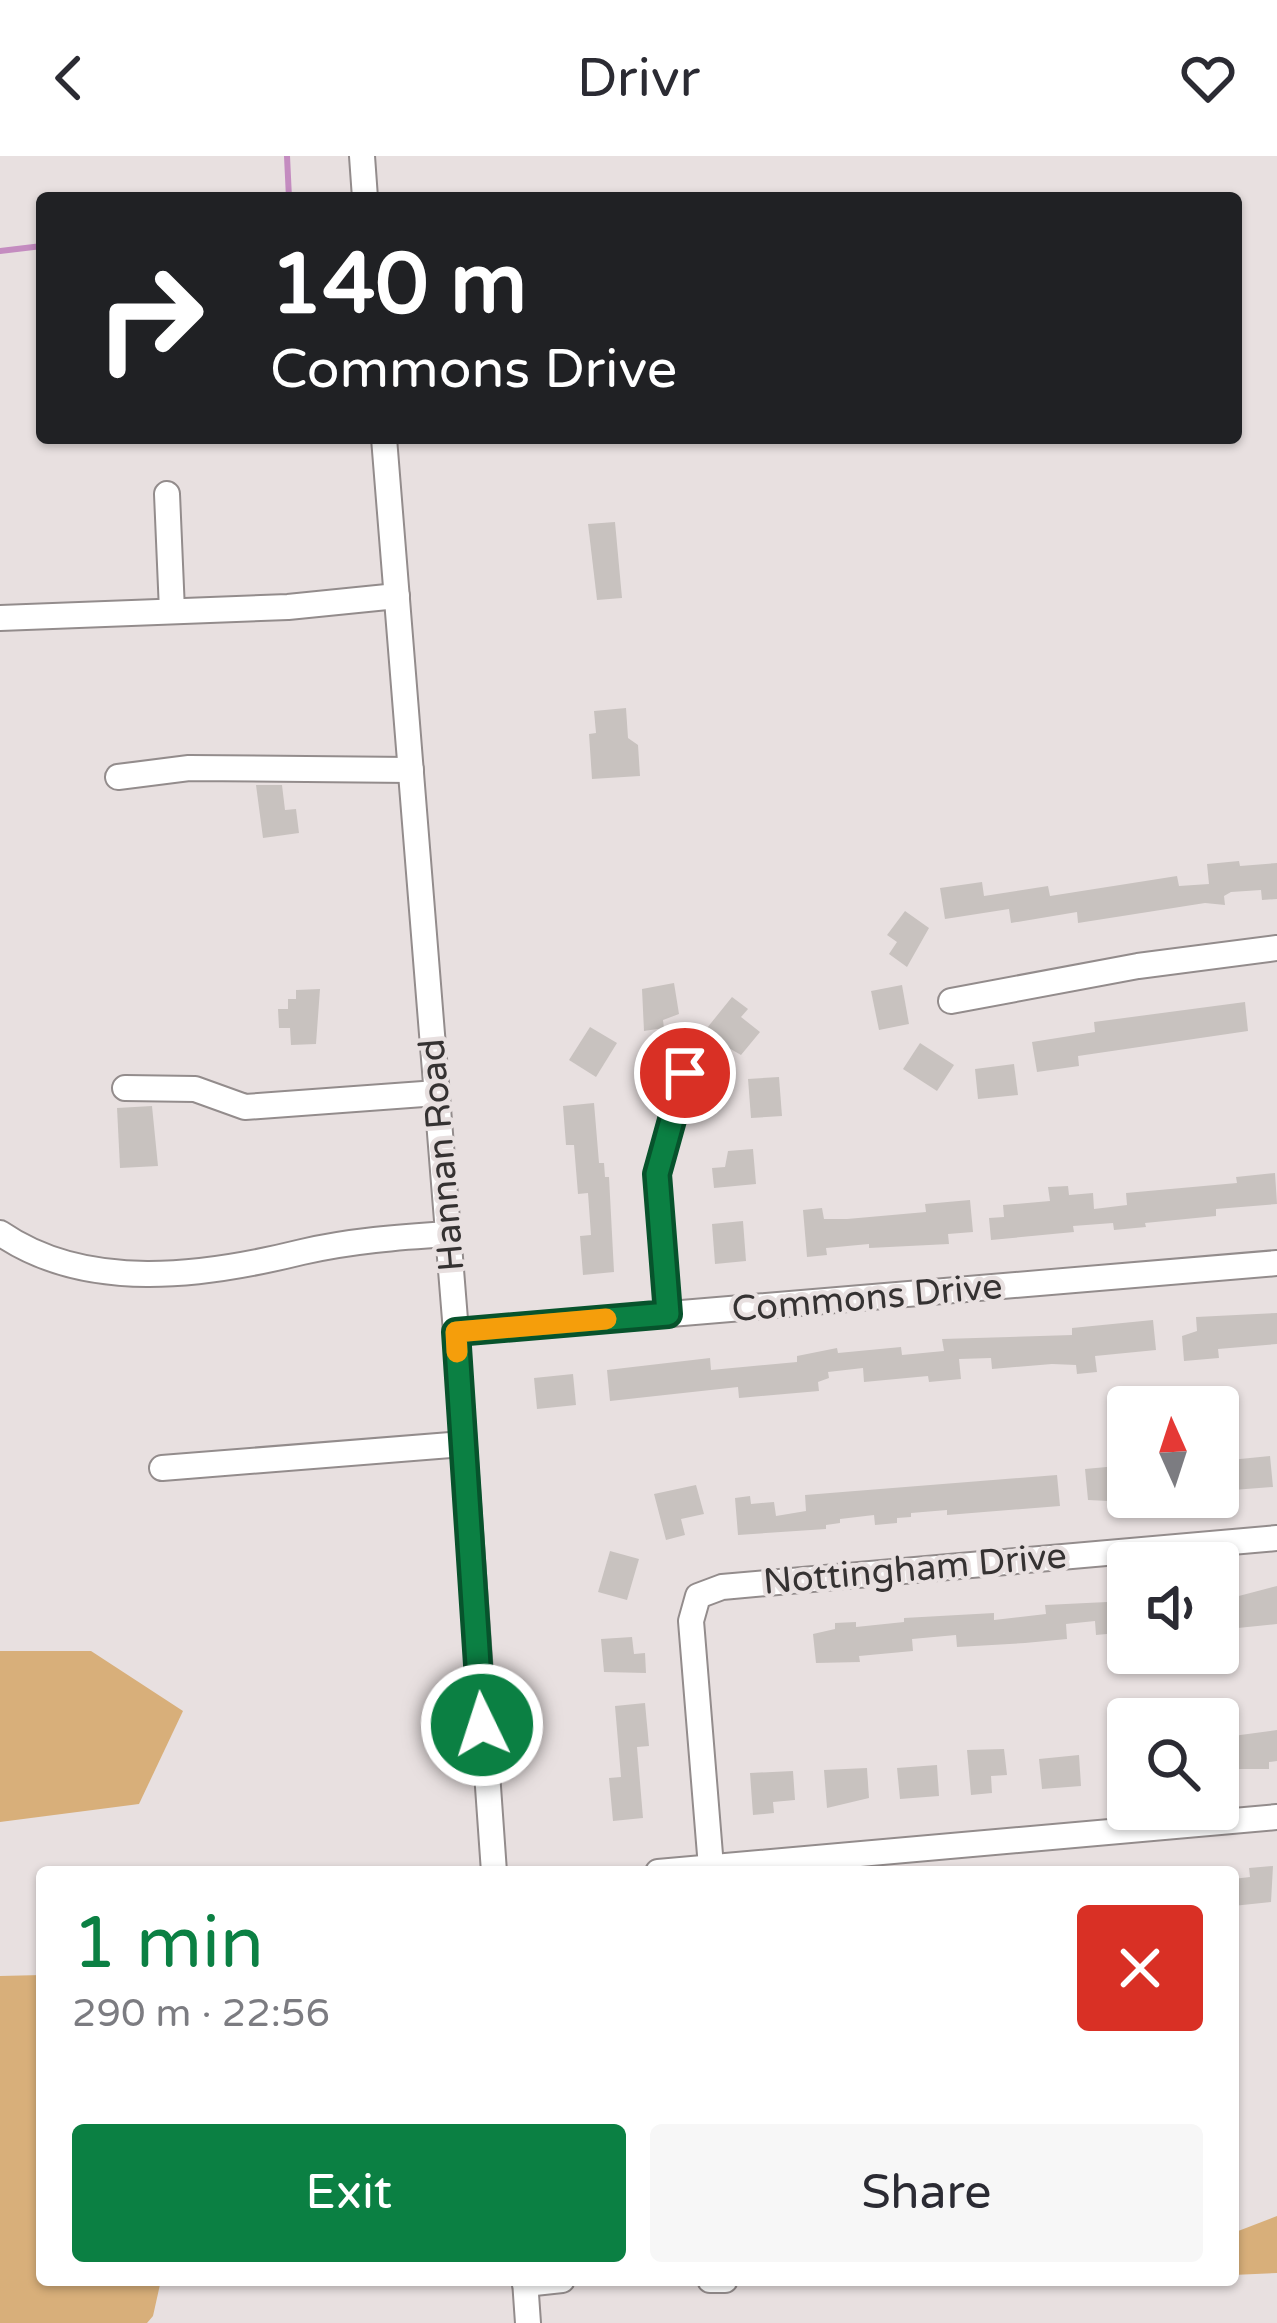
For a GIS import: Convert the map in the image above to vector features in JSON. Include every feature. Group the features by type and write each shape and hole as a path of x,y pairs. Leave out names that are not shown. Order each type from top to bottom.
{"street":[{"path":"362,156 365,192"},
{"name":"Hannan Road","path":"384,444 494,1866"},
{"path":"166,494 172,610"},
{"path":"0,618 288,607 397,596"},
{"path":"118,777 189,768 411,770"},
{"path":"951,1001 1138,965 1277,948"},
{"path":"668,1314 657,1174 685,1073"},
{"path":"125,1088 195,1089 245,1107 437,1093"},
{"path":"0,1233 60,1265 141,1273 247,1266 303,1252 448,1234"},
{"name":"Commons Drive","path":"456,1332 1277,1263"},
{"path":"162,1468 464,1444"},
{"name":"Nottingham Drive","path":"711,1866 691,1622 698,1596 722,1587 1277,1538"},
{"path":"722,1866 1277,1817"},
{"path":"525,2286 528,2323"}],"shaded area":[{"path":"0,1651 91,1651 183,1711 139,1804 0,1822"},
{"path":"36,1975 36,2286 160,2286 147,2323 0,2323 0,1976"},
{"path":"1277,2216 1277,2273 1239,2275 1239,2231"}],"building":[{"path":"615,522 622,598 597,600 588,524"},
{"path":"626,708 628,738 638,745 640,776 592,779 589,734 596,733 594,711"},
{"path":"256,785 282,785 285,810 296,809 299,833 263,838"},
{"path":"1239,861 1240,866 1277,863 1277,899 1262,900 1261,890 1231,892 1224,896 1225,905 1205,903 1078,923 1077,912 1011,923 1009,909 945,919 940,888 982,882 984,896 1048,886 1050,896 1177,876 1179,886 1209,884 1207,864"},
{"path":"905,911 929,928 907,967 889,954 897,942 887,935"},
{"path":"674,983 679,1014 663,1020 664,1028 644,1031 642,989"},
{"path":"902,985 909,1024 879,1030 871,991"},
{"path":"320,989 316,1044 291,1045 290,1028 279,1028 278,1009 288,1009 288,999 296,999 296,990"},
{"path":"732,997 748,1009 741,1017 760,1032 741,1055 703,1033"},
{"path":"1245,1002 1248,1031 1078,1056 1079,1066 1037,1072 1032,1042 1095,1032 1094,1022"},
{"path":"590,1027 617,1043 596,1077 569,1060"},
{"path":"920,1043 954,1065 937,1091 903,1069"},
{"path":"1014,1064 1018,1095 978,1099 975,1069"},
{"path":"779,1077 782,1116 751,1118 748,1079"},
{"path":"594,1103 599,1163 604,1163 605,1177 609,1177 614,1272 583,1275 580,1236 591,1235 588,1193 578,1194 574,1145 566,1145 563,1106"},
{"path":"152,1106 158,1166 120,1168 117,1108"},
{"path":"753,1149 756,1184 714,1188 712,1168 725,1167 728,1151"},
{"path":"1275,1173 1277,1204 1216,1209 1216,1216 1145,1223 1146,1227 1073,1226 1074,1232 991,1240 989,1218 1004,1217 1003,1205 1050,1201 1048,1187 1068,1186 1069,1195 1093,1193 1094,1209 1127,1205 1126,1193 1237,1183 1236,1177"},
{"path":"970,1200 973,1232 948,1234 949,1244 869,1248 869,1244 826,1248 827,1255 807,1257 803,1210 822,1208 824,1219 847,1219 926,1212 925,1204"},
{"path":"743,1221 746,1261 715,1264 712,1224"},
{"path":"1277,1313 1277,1344 1218,1349 1219,1358 1184,1361 1182,1336 1197,1331 1196,1317"},
{"path":"1153,1320 1156,1350 1095,1356 1097,1372 1077,1374 1076,1365 1052,1364 992,1369 991,1358 959,1359 961,1379 929,1382 928,1376 864,1382 863,1368 828,1372 829,1378 818,1382 819,1391 739,1398 738,1387 610,1401 607,1370 710,1358 711,1370 797,1362 797,1356 837,1348 838,1353 901,1347 902,1355 944,1351 942,1339 1072,1335 1072,1328"},
{"path":"573,1374 576,1405 537,1409 534,1378"},
{"path":"1270,1456 1273,1487 1239,1490 1239,1459"},
{"path":"1107,1467 1107,1501 1088,1500 1085,1469"},
{"path":"1057,1475 1060,1506 947,1515 947,1510 911,1513 911,1517 897,1518 897,1523 875,1525 874,1515 840,1519 826,1529 738,1535 735,1498 750,1496 751,1504 774,1502 776,1516 806,1511 805,1495"},
{"path":"696,1485 704,1514 681,1519 685,1535 666,1540 654,1494"},
{"path":"610,1551 639,1559 627,1600 598,1592"},
{"path":"1277,1586 1277,1624 1239,1628 1239,1596"},
{"path":"1107,1602 1107,1634 1096,1635 1095,1621 1066,1624 1067,1639 957,1647 956,1635 912,1639 913,1651 859,1656 860,1662 816,1663 813,1634 835,1629 835,1623 856,1622 856,1627 904,1622 904,1618 994,1613 994,1620 1046,1614 1045,1605"},
{"path":"632,1637 634,1654 645,1653 646,1673 604,1672 601,1639"},
{"path":"645,1703 649,1746 637,1747 643,1818 613,1821 609,1778 621,1777 615,1706"},
{"path":"1277,1730 1277,1761 1269,1762 1269,1769 1239,1769 1239,1735"},
{"path":"1004,1749 1007,1775 991,1776 992,1793 971,1795 967,1750"},
{"path":"1079,1755 1081,1786 1042,1789 1039,1759"},
{"path":"937,1765 939,1796 900,1799 897,1768"},
{"path":"867,1768 869,1798 827,1808 824,1770"},
{"path":"793,1771 795,1800 773,1802 774,1813 753,1815 750,1773"},
{"path":"1273,1866 1271,1902 1239,1905 1239,1878 1250,1877 1249,1868"}],"waterway":[{"path":"287,156 289,192"},
{"path":"0,251 36,247"}],"slow traffic":[{"path":"457,1352 456,1332 606,1319"}],"route":[{"path":"482,1725 456,1332 668,1314 657,1174 685,1073"}]}
